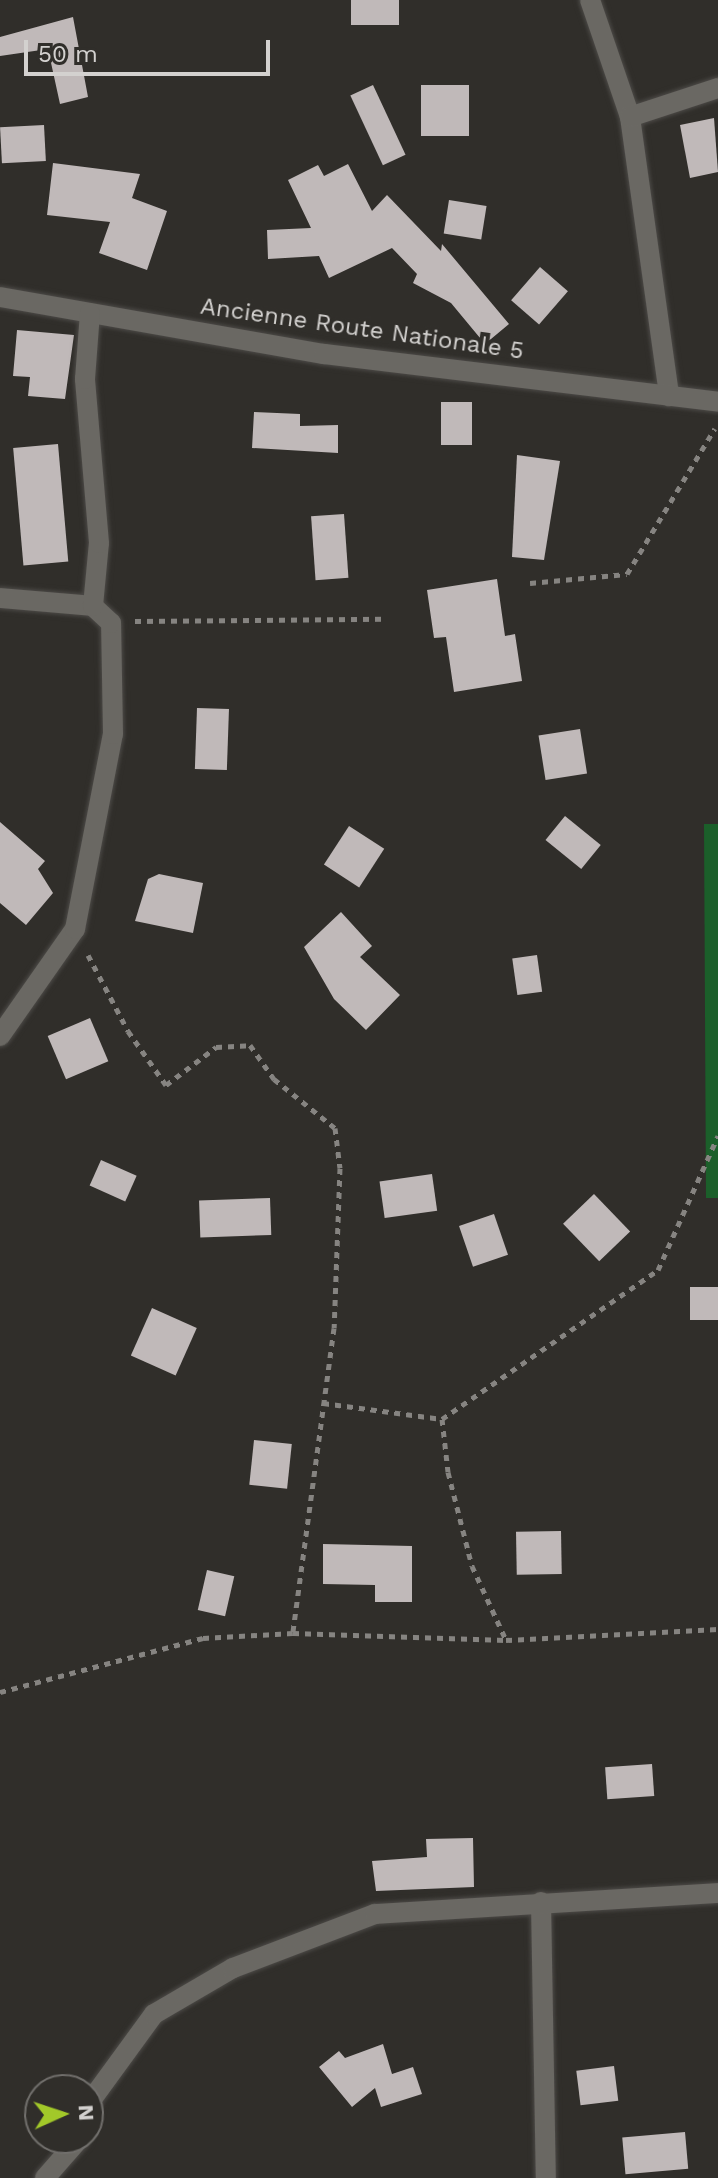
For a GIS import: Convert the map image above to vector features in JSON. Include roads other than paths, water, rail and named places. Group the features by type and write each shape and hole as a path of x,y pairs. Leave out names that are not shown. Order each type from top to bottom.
{"street":[{"path":"590,0 630,117 669,396"},
{"path":"630,117 718,88"},
{"name":"Ancienne Route Nationale 5","path":"0,297 324,354 718,402"},
{"path":"90,313 85,379 99,543 93,606"},
{"path":"0,598 93,606 111,623 113,734 75,929 0,1036"},
{"path":"104,2083 154,2014 233,1968 375,1914 718,1893"},
{"path":"541,1902 546,2178"},
{"path":"45,2178 66,2154"}]}
